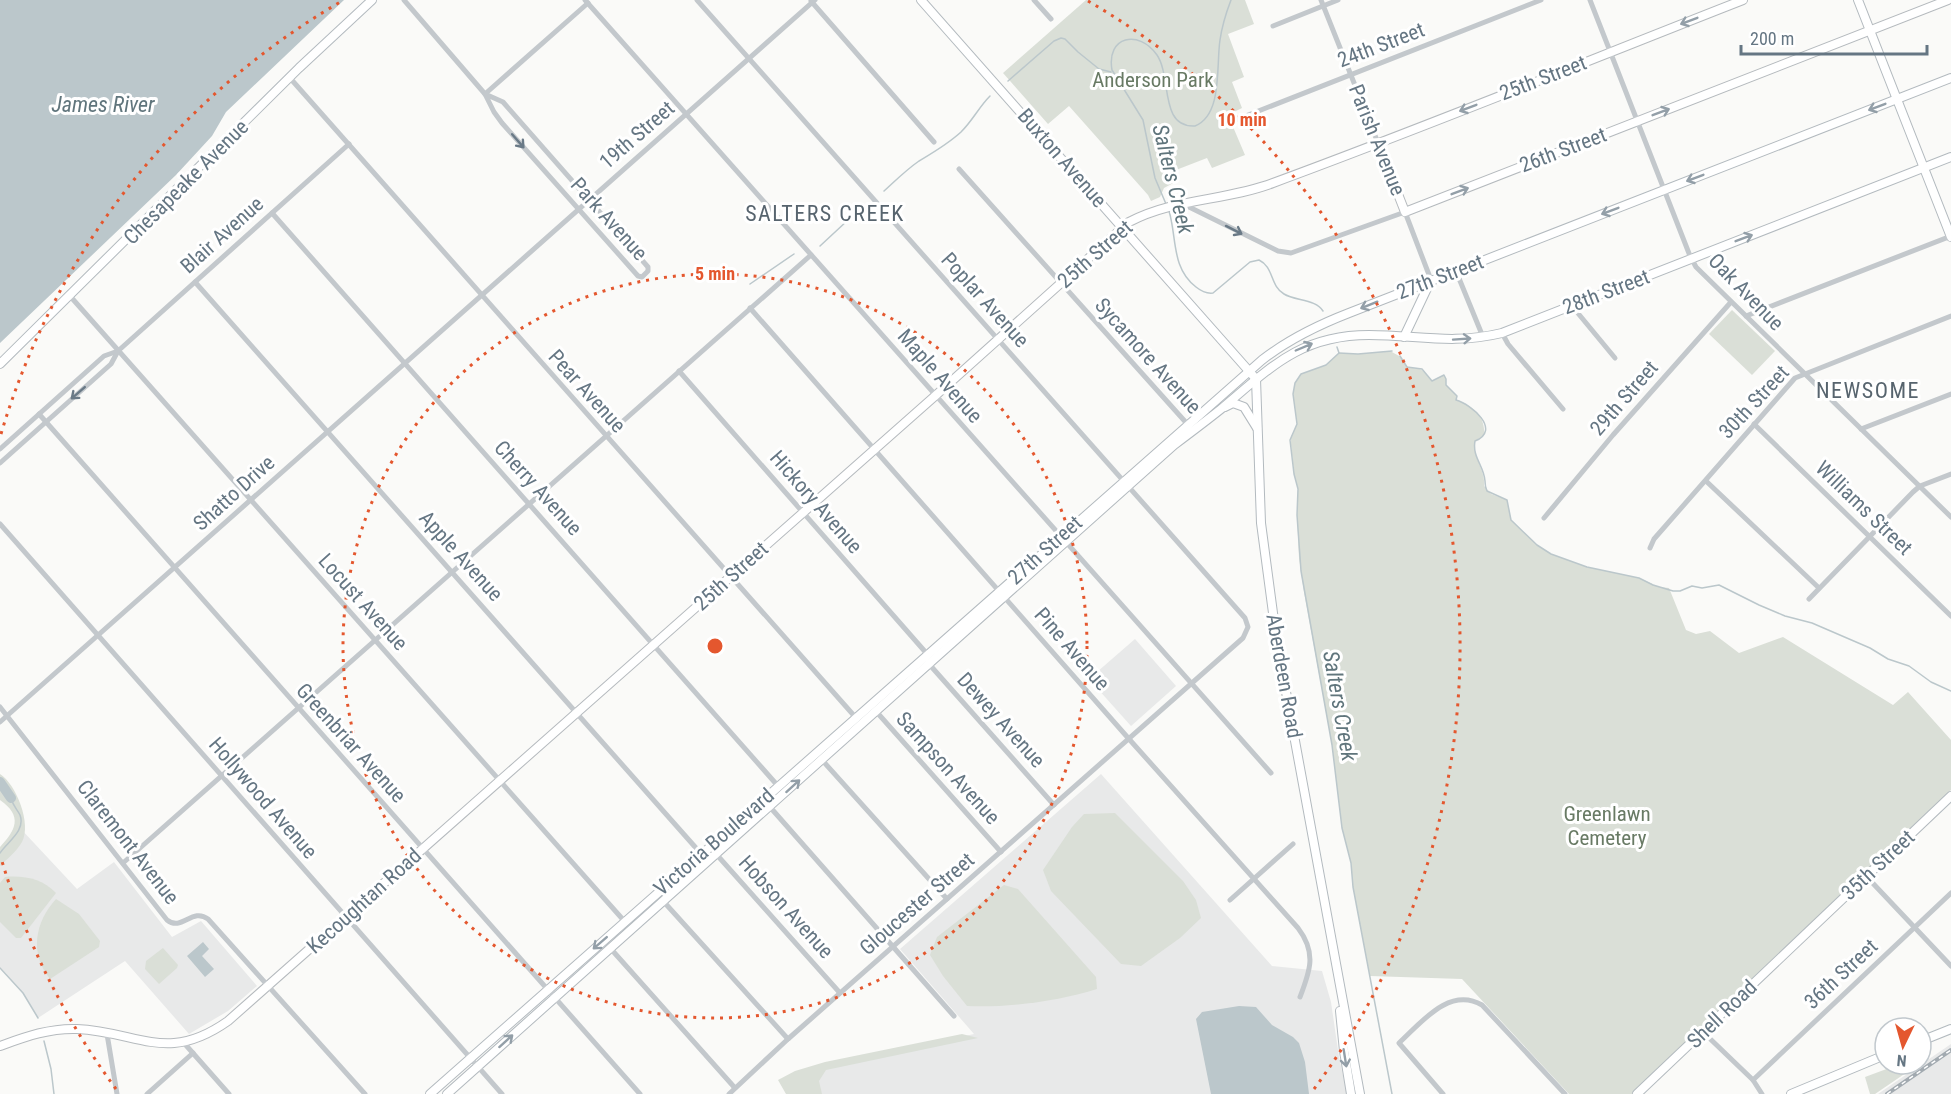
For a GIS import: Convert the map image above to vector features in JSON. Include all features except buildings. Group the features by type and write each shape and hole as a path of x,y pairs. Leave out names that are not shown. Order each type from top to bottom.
{"main road":[{"name":"Chesapeake Avenue","path":"0,364 372,0"},
{"name":"Buxton Avenue","path":"921,0 1250,371"},
{"name":"25th Street","path":"678,623 1123,228 1136,219 1158,209 1270,184 1743,0"},
{"path":"1858,0 1951,237"},
{"name":"26th Street","path":"1405,212 1948,0"},
{"name":"27th Street","path":"1001,594 1190,428 1270,353 1301,334 1431,280 1951,78"},
{"name":"Parish Avenue","path":"1378,143 1405,212"},
{"name":"28th Street","path":"1256,379 1299,349 1322,340 1369,335 1452,340 1502,333 1951,157"},
{"path":"1404,337 1431,280"},
{"path":"1250,371 1256,379"},
{"name":"27th Street","path":"1190,428 1221,409 1256,379"},
{"name":"Aberdeen Road","path":"1256,379 1262,532 1277,643 1360,1094"},
{"path":"1221,409 1233,404 1241,405 1249,412 1257,428"},
{"name":"Victoria Boulevard","path":"447,1094 822,760 928,655 1001,594"},
{"name":"Victoria Boulevard","path":"873,709 929,664 1001,594"},
{"name":"Kecoughtan Road","path":"0,1046 46,1031 78,1029 150,1044 184,1043 210,1033 228,1021 678,623"},
{"name":"Victoria Boulevard","path":"430,1094 778,786 859,722"},
{"name":"35th Street","path":"1805,933 1951,796"},
{"name":"Shell Road","path":"1637,1094 1805,933"},
{"name":"Aberdeen Road","path":"1338,980 1344,1052 1351,1094"},
{"path":"1933,1036 1951,1029"},
{"path":"1791,1094 1873,1060"}],"street":[{"name":"Park Avenue","path":"404,0 485,94 502,123 642,278 648,271 648,267 502,102 485,94"},
{"name":"Poplar Avenue","path":"698,0 1247,622 1247,631 1243,639 1191,684"},
{"path":"1034,0 1051,19"},
{"path":"1273,26 1322,3 1338,0"},
{"name":"24th Street","path":"1233,121 1541,0"},
{"name":"Oak Avenue","path":"1590,0 1691,259 1703,275 1951,517"},
{"path":"812,1 934,142"},
{"name":"19th Street","path":"481,297 812,1"},
{"path":"485,94 586,2"},
{"name":"Maple Avenue","path":"586,2 1271,773"},
{"name":"Parish Avenue","path":"1322,3 1378,143"},
{"name":"Pear Avenue","path":"290,78 481,297 859,722"},
{"name":"Blair Avenue","path":"0,463 111,364 118,351 349,144"},
{"path":"534,159 543,148"},
{"name":"Sycamore Avenue","path":"959,169 1190,428"},
{"name":"26th Street","path":"1179,204 1278,251 1291,253 1405,212"},
{"name":"Parish Avenue","path":"1405,212 1431,280"},
{"name":"Cherry Avenue","path":"272,213 778,786"},
{"path":"1746,316 1951,237"},
{"path":"123,863 811,255"},
{"path":"1456,271 1483,337"},
{"name":"Apple Avenue","path":"195,282 702,853"},
{"name":"Locust Avenue","path":"70,296 633,930"},
{"name":"Shatto Drive","path":"0,723 481,297"},
{"name":"29th Street","path":"1544,518 1613,435 1731,302"},
{"path":"1572,306 1615,358"},
{"name":"Pine Avenue","path":"750,308 873,450 1298,928 1305,939 1311,968 1300,997"},
{"name":"30th Street","path":"1650,548 1654,539 1789,383 1803,373 1951,316"},
{"path":"1502,333 1508,344 1563,410"},
{"name":"Blair Avenue","path":"0,449 104,356 118,351"},
{"name":"Hickory Avenue","path":"679,370 928,655"},
{"path":"1862,429 1951,394"},
{"name":"Greenbriar Avenue","path":"39,414 640,1094"},
{"name":"Williams Street","path":"1754,424 1951,616"},
{"path":"1809,599 1920,486 1951,474"},
{"path":"1706,481 1819,588"},
{"name":"Hollywood Avenue","path":"0,524 502,1094"},
{"name":"Dewey Avenue","path":"928,655 929,664 1054,805"},
{"path":"1129,739 1191,684"},
{"name":"Claremont Avenue","path":"0,707 169,922 179,924 195,915 205,916 269,985"},
{"name":"Sampson Avenue","path":"873,709 1001,852"},
{"name":"Gloucester Street","path":"729,1094 788,1039 1129,739"},
{"path":"822,760 947,898"},
{"path":"770,807 954,1016"},
{"path":"1230,900 1293,844"},
{"name":"Hobson Avenue","path":"702,853 717,855 840,993"},
{"path":"1866,876 1951,966"},
{"name":"36th Street","path":"1753,1080 1951,893"},
{"path":"664,902 788,1039"},
{"path":"611,949 735,1088"},
{"path":"269,985 365,1094"},
{"path":"1443,1094 1399,1043 1444,1003 1453,1001 1479,1003 1565,1094"},
{"path":"1703,1032 1753,1080 1762,1094"},
{"path":"107,1034 117,1094"},
{"path":"184,1043 229,1094"},
{"path":"147,1094 193,1053"}],"shaded area":[{"path":"1135,639 1176,686 1131,726 1089,679"},
{"path":"1101,774 1272,966 1322,971 1331,1002 1347,1094 790,1094 803,1071 974,1034 900,949"},
{"path":"20,828 77,889 114,862 172,937 201,921 257,986 228,1011 189,1034 125,961 38,1018 23,993 0,968 0,853"},
{"path":"1951,1044 1951,1094 1878,1094 1904,1076 1933,1076 1933,1056"}],"green space":[{"name":"Anderson Park","path":"1086,0 1245,0 1254,24 1228,34 1244,77 1232,82 1242,108 1228,115 1245,155 1212,168 1207,158 1176,170 1177,181 1164,188 1160,197 1151,201 1069,106 1048,124 1003,73"},
{"path":"1732,310 1775,351 1752,375 1709,334"},
{"name":"Greenlawn Cemetery","path":"1390,351 1401,357 1408,368 1422,370 1432,381 1444,375 1446,385 1457,396 1456,400 1477,412 1484,428 1484,435 1475,441 1475,447 1484,486 1491,494 1507,500 1511,520 1537,545 1551,554 1587,567 1639,578 1659,587 1669,588 1686,630 1696,634 1710,631 1739,653 1783,637 1893,705 1908,692 1951,740 1951,790 1632,1094 1569,1094 1462,979 1370,976 1353,887 1351,863 1342,828 1332,745 1299,558 1298,489 1294,474 1291,437 1297,424 1293,394 1295,383 1301,374 1326,365 1339,353"},
{"path":"0,774 17,795 24,815 25,834 15,852 0,866 0,847 10,835 15,823 12,812 0,800"},
{"path":"1115,813 1183,881 1196,900 1201,918 1180,938 1141,966 1121,964 1051,891 1043,870 1072,827 1084,814"},
{"path":"5,877 33,879 45,884 56,893 21,938 16,938 0,922 0,883"},
{"path":"1004,885 1018,889 1096,977 1097,989 1033,1003 967,1006 943,976 930,955 937,937"},
{"path":"56,899 79,914 100,941 99,947 50,979 39,959 37,938 43,918"},
{"path":"163,948 178,965 159,984 145,969 146,961"},
{"path":"962,1034 978,1038 826,1070 819,1081 822,1094 786,1094 778,1080 795,1071 825,1062"},
{"path":"1873,1074 1873,1076 1901,1076 1875,1094 1870,1094 1865,1077"}],"water":[{"name":"James River","path":"0,0 344,0 226,112 212,136 176,175 0,343"},
{"path":"203,942 209,949 202,956 214,969 205,977 187,956"},
{"path":"1239,1006 1256,1007 1272,1025 1299,1043 1305,1062 1309,1094 1211,1094 1196,1019 1202,1012"}],"waterway":[{"name":"Salters Creek","path":"1166,204 1155,178 1143,120 1112,70 1111,59 1119,43 1126,40 1133,39 1150,47 1161,64 1168,100 1176,119 1184,124 1195,126 1204,120 1214,101 1221,35 1231,0"},
{"path":"1008,81 1054,41 1061,38 1099,69 1111,72"},
{"path":"884,191 914,164 961,132 990,96"},
{"path":"820,246 848,220 867,207"},
{"name":"Salters Creek","path":"1169,211 1176,252 1182,271 1200,290 1213,293 1250,262 1259,260 1267,267 1280,291 1316,304 1323,311"},
{"path":"750,284 794,254"},
{"name":"Salters Creek","path":"1337,347 1339,353 1326,365 1301,374 1295,383 1293,394 1297,424 1290,440 1298,489 1297,515 1301,571 1332,745 1342,828 1351,863 1353,887 1392,1094"},
{"path":"1339,353 1392,351"},
{"path":"1400,356 1407,367 1422,369 1432,381 1444,375 1446,385 1457,396 1456,400 1476,412 1481,418 1486,431 1475,441 1475,447 1487,491 1507,500 1511,520 1537,545 1551,554 1587,567 1639,578 1673,591 1692,586 1702,588 1719,585 1785,616 1812,623 1870,648 1888,659 1909,666 1931,682 1951,691"},
{"path":"0,782 11,798"},
{"path":"0,853 15,836 20,826 20,815 11,798"},
{"path":"0,968 23,993 38,1018"},
{"path":"44,1041 54,1094"}],"railway":[{"path":"1887,1094 1951,1050"}],"district":[{"name":"SALTERS CREEK","path":"825,213"},
{"name":"NEWSOME","path":"1868,390"}]}
